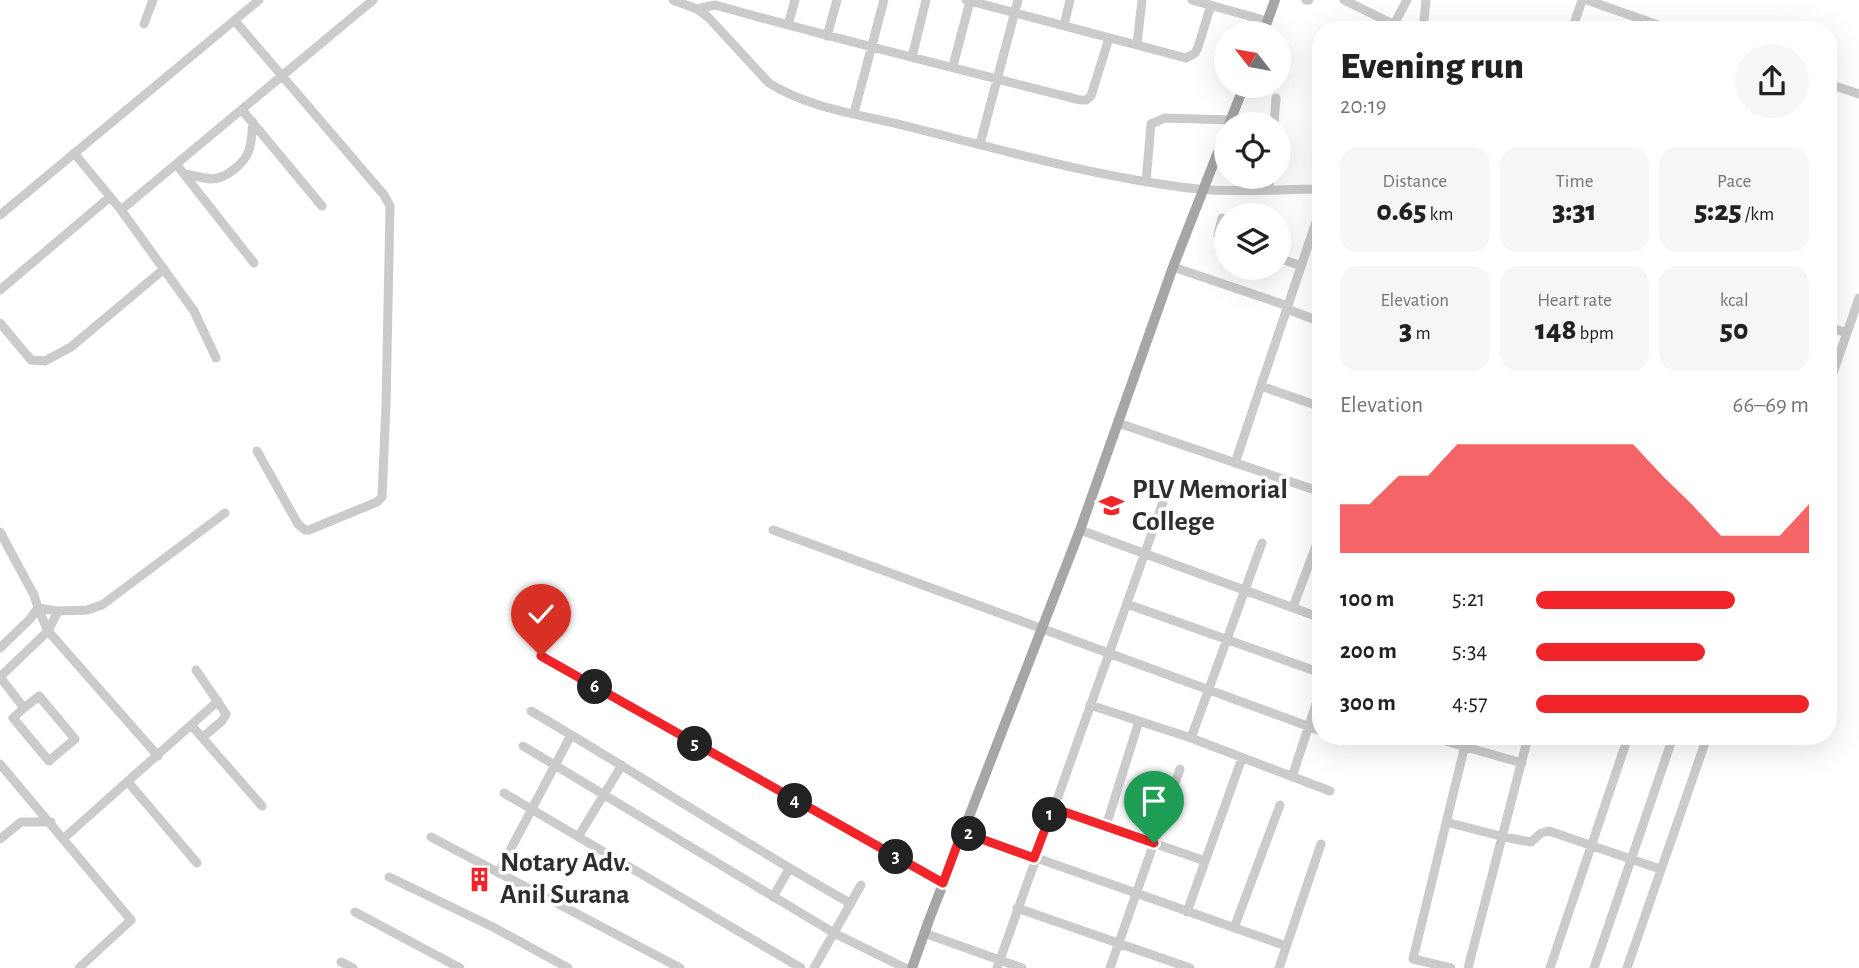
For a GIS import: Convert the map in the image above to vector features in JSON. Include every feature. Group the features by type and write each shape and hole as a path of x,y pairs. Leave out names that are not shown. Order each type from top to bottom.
{"main road":[{"path":"1268,21 1275,0"},
{"path":"912,968 1080,530 1172,267 1214,162"}],"street":[{"path":"144,24 153,0"},
{"path":"0,215 259,0"},
{"path":"121,210 373,0"},
{"path":"673,0 697,9 718,26 760,75 779,90 854,113 1146,182 1214,189"},
{"path":"788,25 795,0"},
{"path":"827,36 837,0"},
{"path":"854,113 884,0"},
{"path":"912,57 926,0"},
{"path":"980,144 1018,0"},
{"path":"1064,25 1070,0"},
{"path":"1137,44 1142,0"},
{"path":"1192,0 1268,21"},
{"path":"1344,0 1381,21"},
{"path":"1395,21 1407,0"},
{"path":"1424,21 1426,0"},
{"path":"1576,21 1584,0 1646,21"},
{"path":"953,66 968,1 1186,58 1198,47 1211,5"},
{"path":"697,9 715,5 872,48 1086,100 1094,89 1109,38"},
{"path":"234,21 384,195 390,206 383,494 377,502 305,530 298,524 257,451"},
{"path":"1837,87 1859,94"},
{"path":"1275,112 1276,98"},
{"path":"243,110 322,206"},
{"path":"1146,182 1151,124 1165,118 1214,123"},
{"path":"184,174 211,179 219,178 233,170 250,149 253,122"},
{"path":"74,153 121,210 194,311 216,358"},
{"path":"176,164 254,263"},
{"path":"1291,189 1312,189"},
{"path":"0,290 110,197"},
{"path":"1235,463 1312,234"},
{"path":"1291,262 1301,266"},
{"path":"1172,267 1312,318"},
{"path":"0,323 31,360 45,361 71,347 164,269"},
{"path":"1837,361 1859,298"},
{"path":"1837,330 1847,333"},
{"path":"1261,386 1312,404"},
{"path":"1118,423 1312,489"},
{"path":"998,964 1163,502"},
{"path":"38,608 58,611 87,610 102,605 225,513"},
{"path":"773,530 1312,728"},
{"path":"1080,530 1312,614"},
{"path":"0,532 34,595 48,631 158,756"},
{"path":"1191,738 1262,543"},
{"path":"1293,607 1312,556"},
{"path":"1127,604 1312,670"},
{"path":"0,648 38,608"},
{"path":"24,708 0,677 48,631 58,611"},
{"path":"541,656 943,883"},
{"path":"196,670 225,711 225,717 202,737"},
{"path":"38,696 75,739 49,761 13,718 24,708 38,696"},
{"path":"64,838 218,701"},
{"path":"1090,705 1191,738 1330,791"},
{"path":"531,711 789,869 850,903"},
{"path":"1292,777 1312,715"},
{"path":"1106,826 1139,721"},
{"path":"192,726 262,806"},
{"path":"498,873 571,735"},
{"path":"1451,968 1413,959 1465,745"},
{"path":"1474,745 1522,762"},
{"path":"1468,968 1526,745"},
{"path":"1550,968 1625,745"},
{"path":"1594,968 1670,745"},
{"path":"1627,968 1704,745"},
{"path":"523,746 834,933 905,968"},
{"path":"1187,912 1242,758"},
{"path":"0,764 131,920 79,968"},
{"path":"578,837 622,765"},
{"path":"1110,968 1180,769"},
{"path":"128,782 197,863"},
{"path":"504,793 801,968"},
{"path":"1234,928 1280,805"},
{"path":"1053,808 1205,862"},
{"path":"0,839 22,822 51,822"},
{"path":"1447,822 1531,842 1541,833 1549,831 1660,869"},
{"path":"962,832 1286,946"},
{"path":"431,837 680,968"},
{"path":"1279,968 1321,844"},
{"path":"773,897 789,869"},
{"path":"389,877 493,927 568,968"},
{"path":"814,968 861,885"},
{"path":"1017,908 1189,968"},
{"path":"355,912 460,968"},
{"path":"924,933 998,964 1022,968"},
{"path":"341,962 353,968"}],"place":[{"name":"PLV Memorial College","path":"1112,506"},
{"name":"Notary Adv. Anil Surana","path":"480,879"}],"route":[{"path":"541,656 943,883 962,832 1034,858 1053,808 1154,843"}]}
